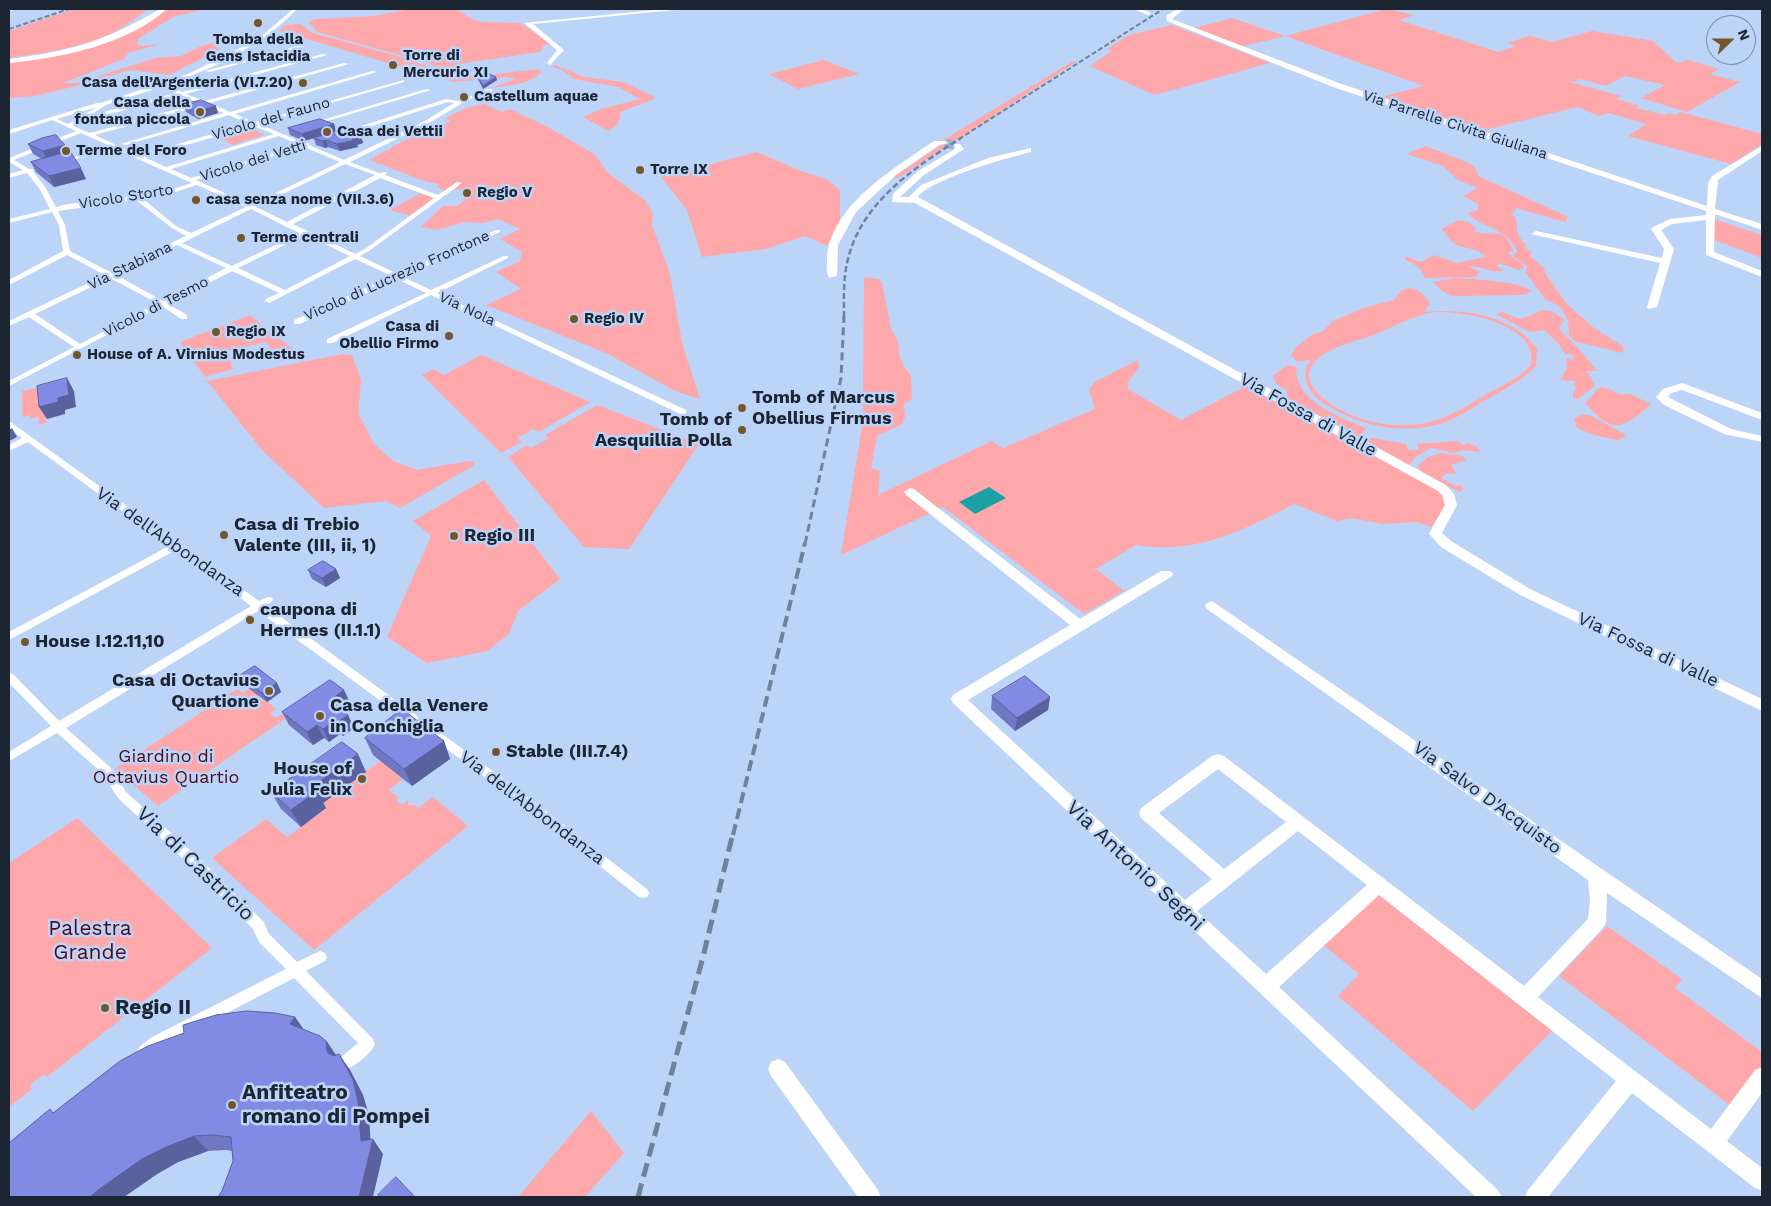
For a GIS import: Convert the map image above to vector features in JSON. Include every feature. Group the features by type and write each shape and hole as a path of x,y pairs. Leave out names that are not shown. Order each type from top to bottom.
{"street":[{"path":"9,61 49,55 95,44 120,34 164,9"},
{"path":"190,75 259,40 295,9"},
{"path":"550,63 561,50 527,23 682,9"},
{"path":"1136,9 1148,13"},
{"name":"Via Parrelle Civita Giuliana","path":"1181,9 1168,17 1169,20 1277,64 1710,214 1762,227"},
{"path":"9,132 51,118 104,104 190,75 303,46"},
{"path":"80,120 324,55"},
{"path":"89,135 346,64"},
{"path":"56,163 374,72"},
{"name":"Vicolo del Fauno","path":"139,157 402,81"},
{"path":"161,85 345,162 383,174 439,198"},
{"path":"305,126 428,90"},
{"path":"331,137 448,100 462,101 490,90"},
{"name":"Via Stabiana","path":"9,324 345,162 433,118 462,101"},
{"path":"70,125 104,104"},
{"name":"Via Nola","path":"51,118 89,135 121,145 139,157 398,276 683,412"},
{"path":"10,162 82,131"},
{"path":"165,169 290,131"},
{"name":"Vicolo dei Vetti","path":"191,180 315,142"},
{"path":"832,276 835,241 857,206 881,182 937,143 945,143"},
{"path":"957,146 960,149 921,173 896,196 896,200 915,200 913,198 916,193 924,187 991,160 1028,150"},
{"path":"1762,148 1715,178 1710,214 1709,253 1762,274"},
{"path":"10,162 30,172 54,209 63,229 66,252"},
{"path":"9,178 38,168"},
{"path":"286,224 383,174"},
{"name":"Vicolo Storto","path":"9,221 54,209 161,195 198,183"},
{"path":"269,301 356,257 459,184"},
{"path":"138,198 174,227 191,236"},
{"name":"Via Fossa di Valle","path":"915,200 1442,488 1448,494 1451,505 1435,534 1446,544 1495,576 1762,705"},
{"path":"1652,307 1668,249 1656,229 1670,222 1710,214"},
{"name":"Vicolo di Lucrezio Frontone","path":"297,322 498,231"},
{"name":"Vicolo di Tesmo","path":"9,384 162,303 305,233"},
{"path":"1536,234 1664,261"},
{"path":"177,243 284,292"},
{"path":"66,252 162,303 184,317"},
{"path":"10,279 20,277 66,252"},
{"path":"330,341 506,257"},
{"path":"31,315 80,347"},
{"path":"1762,417 1682,386 1667,391 1662,397 1668,403 1728,432 1762,439"},
{"name":"Via dell'Abbondanza","path":"9,424 176,546 263,603 516,794 643,893"},
{"path":"9,448 28,438"},
{"path":"910,492 1080,626"},
{"path":"9,636 176,546"},
{"name":"Via Antonio Segni","path":"1166,574 958,699 1182,911 1491,1197"},
{"path":"9,757 263,603"},
{"name":"Via Salvo D'Acquisto","path":"1212,606 1596,876 1762,989"},
{"name":"Via di Castricio","path":"9,677 58,728 106,770 122,795 197,864 258,925 264,938 368,1044 345,1064"},
{"path":"1224,879 1147,813 1218,760 1762,1181"},
{"path":"1182,911 1298,822"},
{"path":"1525,998 1597,922 1600,900 1596,876"},
{"path":"1265,987 1380,884"},
{"path":"134,1060 157,1042 320,957"},
{"path":"778,1069 871,1197"},
{"path":"1713,1144 1762,1077"},
{"path":"1535,1197 1630,1080"}],"green space":[{"path":"74,9 149,9 118,30 102,38 63,49 9,58 9,31"},
{"path":"167,9 205,9 173,17 139,38 137,43 139,46 159,44 127,53 124,59 63,83 76,83 156,58 181,56 199,47 255,30 215,45 219,50 169,75 130,70 34,96 9,98 9,62 51,56 141,24"},
{"path":"411,9 456,9 474,20 483,22 520,23 552,44 544,45 540,52 458,64 473,72 459,74 414,59 317,32 308,22 316,19 374,16"},
{"path":"1387,9 1414,15 1399,20 1498,52 1516,46 1507,43 1530,36 1552,42 1592,31 1653,41 1677,63 1688,60 1719,69 1710,74 1740,82 1687,112 1641,98 1665,85 1625,76 1606,86 1580,79 1575,82 1563,80 1621,96 1616,99 1638,105 1636,108 1665,115 1669,113 1676,115 1681,112 1762,134 1762,144 1731,164 1628,136 1646,124 1608,113 1599,116 1577,107 1481,131 1380,97 1424,86 1285,36"},
{"path":"1232,18 1285,36 1240,47 1194,28"},
{"path":"300,24 313,33 394,55 458,76 480,76 538,69 542,71 526,82 492,88 490,88 516,79 507,77 453,82 279,31 285,25"},
{"path":"1172,25 1270,63 1155,95 1090,66 1112,51 1107,49 1129,35"},
{"path":"824,60 859,74 798,89 769,74"},
{"path":"1073,61 1076,62 898,178 893,177 946,142 942,141"},
{"path":"555,65 584,77 623,82 655,97 652,100 620,112 618,123 608,131 583,117 601,109 640,99 618,87 574,79 562,70 551,66"},
{"path":"484,104 502,112 510,109 548,127 594,154 609,174 645,200 653,214 652,225 670,274 682,343 700,399 677,392 606,353 486,305 521,289 496,272 520,261 522,252 500,239 520,229 498,219 483,223 464,222 438,230 421,227 443,206 457,206 467,198 463,197 470,193 453,188 447,191 436,187 439,184 424,181 369,160 431,126 438,127 452,121 445,118 466,108"},
{"path":"251,128 264,135 232,145 220,137"},
{"path":"1426,146 1471,164 1477,170 1478,176 1568,217 1565,222 1516,208 1512,215 1516,218 1518,235 1527,247 1523,247 1531,252 1531,257 1544,268 1545,273 1567,304 1594,328 1624,347 1622,353 1574,341 1569,335 1568,320 1559,306 1545,299 1525,272 1528,267 1513,256 1517,251 1507,237 1467,213 1478,210 1478,204 1463,196 1478,188 1458,180 1443,166 1407,154"},
{"path":"757,152 801,171 826,179 840,190 840,223 827,246 805,236 766,249 702,257 687,210 661,177"},
{"path":"421,193 434,198 411,216 390,210"},
{"path":"1714,219 1762,235 1762,258 1712,239"},
{"path":"1458,220 1468,222 1476,228 1474,231 1502,234 1510,242 1513,251 1509,252 1510,255 1522,264 1524,268 1519,270 1499,263 1497,266 1504,271 1468,266 1480,272 1476,277 1425,278 1419,267 1406,260 1405,256 1421,262 1434,255 1457,263 1485,257 1484,254 1477,251 1457,245 1447,237 1442,229"},
{"path":"864,277 879,279 882,283 891,329 898,341 899,355 903,366 911,375 912,399 904,404 905,417 902,424 877,436 871,468 880,471 878,495 992,441 1003,448 1095,409 1089,389 1095,382 1138,360 1139,367 1128,382 1128,389 1181,420 1248,385 1443,493 1447,503 1431,527 1417,522 1382,524 1352,518 1336,521 1295,504 1257,523 1219,538 1179,546 1136,545 1096,569 1124,591 1084,614 943,507 841,555 863,420"},
{"path":"1455,278 1507,283 1531,291 1524,295 1452,296 1441,290 1433,282"},
{"path":"1408,288 1424,295 1430,304 1424,312 1454,311 1470,313 1501,321 1515,328 1527,337 1537,349 1536,366 1514,384 1463,414 1432,426 1402,429 1373,425 1345,415 1320,401 1308,387 1306,381 1306,367 1311,360 1297,362 1291,355 1296,347 1313,334 1322,332 1333,321 1364,308 1394,300 1401,291","holes":["1436,312 1448,312 1481,318 1512,330 1524,339 1531,351 1531,365 1521,374 1464,408 1440,419 1411,425 1395,425 1365,420 1336,408 1312,386 1309,379 1310,370 1319,357 1327,352 1377,334 1418,316"]},
{"path":"1542,310 1551,311 1564,319 1559,329 1597,371 1587,371 1595,386 1578,399 1573,398 1573,392 1576,390 1574,383 1577,381 1560,380 1567,368 1566,358 1574,359 1572,354 1565,354 1559,344 1544,330 1530,332 1496,314 1503,312 1522,318"},
{"path":"250,315 303,357 278,362 267,342 227,351 233,369 205,377 180,342"},
{"path":"343,354 352,355 361,380 358,413 374,444 393,461 417,470 469,461 474,462 473,466 400,508 386,501 324,508 262,450 207,381"},
{"path":"481,355 590,402 539,432 534,429 517,438 522,442 501,453 422,375 433,369 444,375"},
{"path":"1287,365 1296,367 1298,379 1303,390 1320,407 1366,428 1361,436 1406,444 1409,450 1419,450 1417,444 1458,441 1463,445 1469,443 1476,446 1481,452 1463,450 1454,453 1431,448 1417,456 1410,464 1405,464 1287,399 1287,390 1276,384 1273,376"},
{"path":"42,387 46,423 38,424 39,417 31,418 30,415 22,417 22,391"},
{"path":"1600,387 1610,389 1619,394 1630,394 1651,404 1625,424 1611,424 1603,420 1585,403"},
{"path":"597,405 699,444 629,549 584,547 508,457 527,445 531,448 549,438 545,435"},
{"path":"1583,414 1592,416 1626,435 1619,440 1597,436 1577,428 1574,419"},
{"path":"1440,453 1463,456 1466,460 1451,465 1457,474 1447,473 1441,478 1455,486 1460,485 1464,489 1460,492 1425,475 1417,466 1428,457"},
{"path":"484,480 560,579 518,611 509,634 487,651 427,663 387,637 431,536 413,521"},
{"name":"Giardino di Octavius Quartio","path":"259,682 259,696 248,703 253,706 264,699 276,709 270,713 276,718 287,711 292,714 158,806 115,769 237,689 243,693"},
{"path":"391,753 388,767 403,779 389,790 399,798 396,801 402,805 408,800 408,805 414,805 418,808 433,797 468,826 314,950 212,858 266,819 287,837 326,809 321,804"},
{"name":"Palestra Grande","path":"77,818 212,948 47,1077 44,1074 30,1085 32,1089 9,1107 9,863"},
{"path":"1382,892 1556,1027 1473,1111 1338,996 1359,974 1323,945"},
{"path":"1607,926 1682,979 1675,988 1762,1052 1762,1067 1731,1106 1559,976"},
{"path":"591,1111 624,1153 585,1197 518,1197"}],"shaded area":[{"path":"989,487 1006,498 975,514 959,502"}],"building":[{"path":"486,67 489,74 496,77 483,86 473,68"},
{"path":"201,100 216,106 196,112 183,105"},
{"path":"320,119 334,124 302,134 288,128"},
{"path":"344,129 361,136 352,139 356,140 337,144 313,138"},
{"path":"56,135 65,145 43,151 28,144 42,138"},
{"path":"70,151 81,168 49,176 31,162"},
{"path":"67,378 69,395 58,398 58,402 39,407 37,386"},
{"path":"323,561 336,569 322,578 308,570"},
{"path":"255,666 277,683 262,693 239,676"},
{"path":"1025,676 1050,697 1017,718 992,696"},
{"path":"330,680 344,690 329,701 348,715 336,723 334,721 323,729 317,725 307,732 282,712"},
{"path":"402,709 444,741 404,769 365,738"},
{"path":"342,742 358,754 312,787 317,791 291,810 271,792"},
{"name":"Anfiteatro romano di Pompei","path":"247,1011 295,1017 290,1024 320,1036 327,1042 326,1048 328,1053 334,1056 339,1054 353,1080 358,1101 361,1141 373,1139 359,1197 218,1197 233,1161 231,1137 213,1135 194,1136 142,1159 90,1197 9,1197 9,1143 50,1109 53,1113 120,1061 148,1046 184,1033 183,1025 216,1015"},
{"path":"396,1177 415,1197 380,1197 378,1195"}],"tunnel":[{"path":"945,143 957,146"}],"railway":[{"path":"9,29 69,9"},
{"path":"959,139 1163,9"},
{"path":"844,316 846,266 855,239 865,220 892,188 908,174 961,138"},
{"path":"805,544 841,378 844,316"},
{"path":"733,835 805,543"},
{"path":"638,1197 703,957 733,833"}],"place":[{"name":"Tomba della Gens Istacidia","path":"258,23"},
{"name":"Torre di Mercurio XI","path":"393,65"},
{"name":"Casa dell’Argenteria (VI.7.20)","path":"303,83"},
{"name":"Castellum aquae","path":"464,97"},
{"name":"Casa della fontana piccola","path":"200,112"},
{"name":"Casa dei Vettii","path":"327,132"},
{"name":"Terme del Foro","path":"66,151"},
{"name":"Torre IX","path":"640,170"},
{"name":"Regio V","path":"467,193"},
{"name":"casa senza nome (VII.3.6)","path":"196,200"},
{"name":"Terme centrali","path":"241,238"},
{"name":"Regio IV","path":"574,319"},
{"name":"Regio IX","path":"216,332"},
{"name":"Casa di Obellio Firmo","path":"449,336"},
{"name":"House of A. Virnius Modestus","path":"77,355"},
{"name":"Tomb of Marcus Obellius Firmus","path":"742,408"},
{"name":"Tomb of Aesquillia Polla","path":"742,430"},
{"name":"Casa di Trebio Valente (III, ii, 1)","path":"224,535"},
{"name":"Regio III","path":"454,536"},
{"name":"caupona di Hermes (II.1.1)","path":"250,620"},
{"name":"House I.12.11,10","path":"25,642"},
{"name":"Casa di Octavius Quartione","path":"269,691"},
{"name":"Casa della Venere in Conchiglia","path":"320,716"},
{"name":"Stable (III.7.4)","path":"496,752"},
{"name":"House of Julia Felix","path":"362,779"},
{"name":"Regio II","path":"105,1008"},
{"name":"Anfiteatro romano di Pompei","path":"232,1105"}]}
